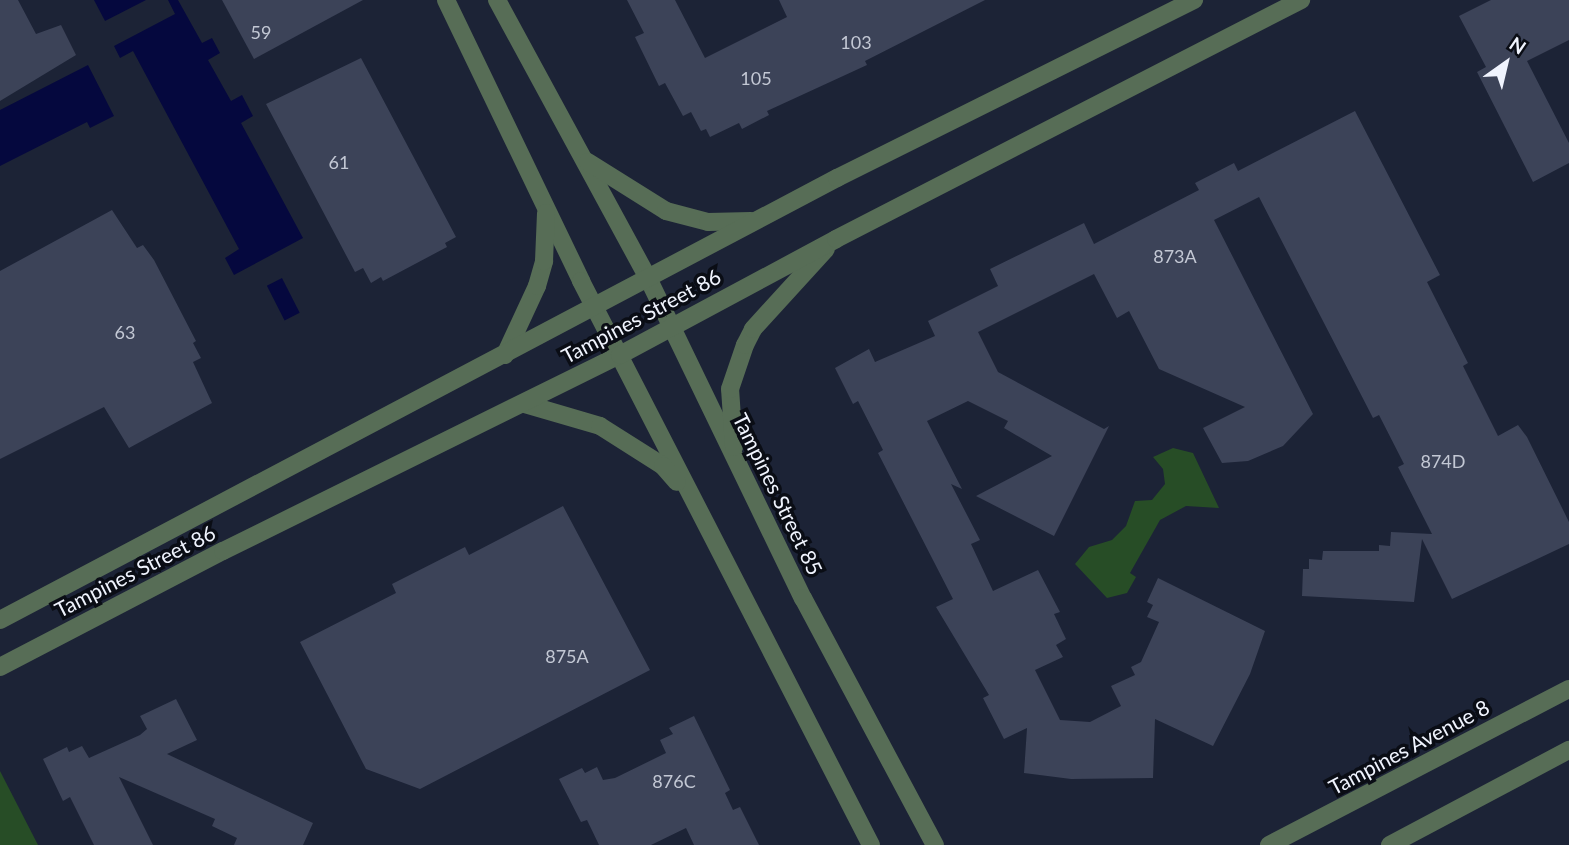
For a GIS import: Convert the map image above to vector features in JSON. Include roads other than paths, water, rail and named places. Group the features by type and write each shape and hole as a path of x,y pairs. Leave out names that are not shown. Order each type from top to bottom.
{"street":[{"path":"446,0 546,209 871,845"},
{"name":"Tampines Street 85","path":"497,0 648,278 803,598 935,845"},
{"name":"Tampines Street 86","path":"0,620 408,402 505,355 756,221 1194,0"},
{"name":"Tampines Street 86","path":"0,667 223,551 525,404 836,239 1301,0"},
{"name":"Tampines Street 85","path":"585,160 666,211 708,222 756,221"},
{"path":"505,355 540,274 546,209"},
{"path":"734,457 730,389 745,345 783,294 836,239"},
{"path":"525,404 600,426 629,442 663,466 697,506"},
{"name":"Tampines Avenue 8","path":"1269,845 1569,689"},
{"path":"1390,845 1569,750"}]}
